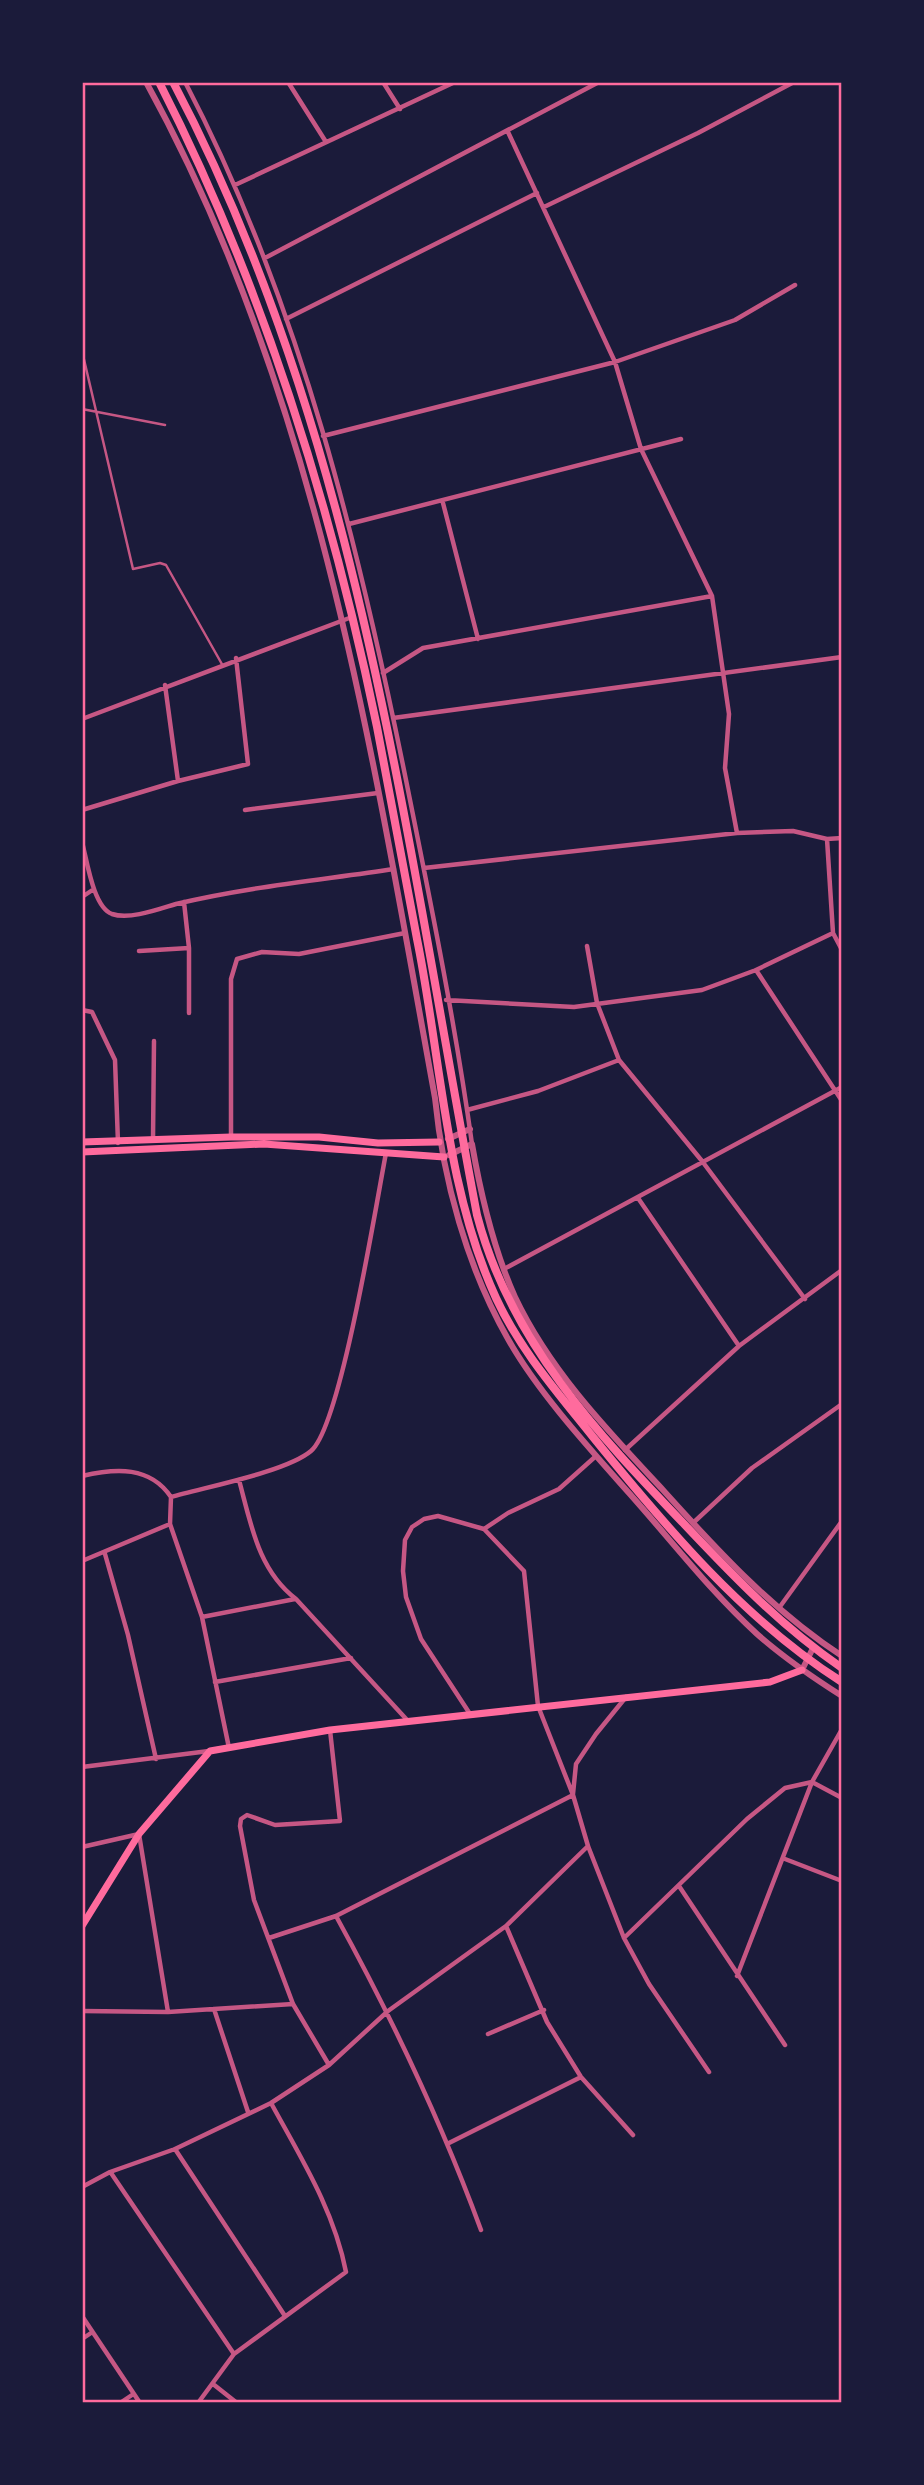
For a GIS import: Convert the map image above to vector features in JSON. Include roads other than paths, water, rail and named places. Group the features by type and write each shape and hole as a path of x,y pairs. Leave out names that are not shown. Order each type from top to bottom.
{"highway":[{"path":"159,82 212,187 275,351 352,617 376,725 454,1154 473,1239 496,1297 519,1340 547,1380 657,1514 764,1623 808,1661 842,1682"},
{"path":"173,82 225,186 267,289 289,355 358,600 389,719 461,1134 468,1146 486,1250 523,1330 546,1365 612,1446 769,1612 842,1668"}],"main road":[{"path":"82,1142 319,1137 378,1143 439,1142"},
{"path":"82,1152 264,1144 444,1157"},
{"path":"82,1926 139,1834 210,1751 330,1730 769,1682 802,1670"}],"street":[{"path":"146,82 202,193 245,298 296,451 368,729 435,1098 439,1142 463,1235 488,1300 509,1342 596,1456 687,1561 756,1633 802,1670 842,1696"},
{"path":"185,82 235,185 265,258 349,524 383,673 389,719 424,868 467,1110 470,1129 468,1146 503,1269 535,1334 567,1382 625,1450 693,1524 779,1608 842,1656"},
{"path":"288,82 326,142"},
{"path":"383,82 400,109"},
{"path":"235,185 455,82"},
{"path":"265,258 599,82"},
{"path":"544,207 698,133 794,82"},
{"path":"508,132 615,362 641,449 712,596 725,671 729,714 725,768 737,833"},
{"path":"286,319 537,193"},
{"path":"323,436 615,362 736,320 795,285"},
{"path":"349,524 443,503 681,439"},
{"path":"443,503 478,639"},
{"path":"383,673 423,648 712,596"},
{"path":"82,719 165,685 223,666 236,658 352,617"},
{"path":"389,719 842,657"},
{"path":"82,810 178,781 248,764 236,658"},
{"path":"165,685 178,781"},
{"path":"245,810 378,793"},
{"path":"424,868 737,833 793,831 827,839 842,838"},
{"path":"827,839 833,933 842,950"},
{"path":"82,842 93,888 102,906 112,914 130,914 184,902 394,869"},
{"path":"82,897 93,888"},
{"path":"184,902 189,948 189,1013"},
{"path":"232,1137 231,979 237,959 262,952 299,954 405,933"},
{"path":"446,1000 574,1007 702,990 756,970 833,933"},
{"path":"587,946 597,1003 619,1060 702,1161 805,1299"},
{"path":"139,951 189,948"},
{"path":"756,970 842,1101"},
{"path":"82,1010 92,1012 115,1060 118,1150"},
{"path":"153,1139 155,1041"},
{"path":"467,1110 538,1091 619,1060"},
{"path":"503,1269 842,1087"},
{"path":"439,1142 470,1129"},
{"path":"444,1157 468,1146"},
{"path":"171,1497 239,1480 311,1451 326,1427 335,1403 387,1152"},
{"path":"638,1198 739,1346"},
{"path":"625,1450 739,1346 842,1270"},
{"path":"693,1524 751,1468 842,1404"},
{"path":"484,1529 508,1513 559,1489 596,1456"},
{"path":"82,1476 103,1471 141,1473 153,1478 171,1497 170,1524 202,1617 229,1748"},
{"path":"239,1480 264,1564 278,1585 296,1599 408,1721"},
{"path":"471,1714 421,1639 411,1618 403,1571 405,1540 412,1527 424,1519 438,1516 484,1529 524,1572 538,1706 573,1795 588,1846 624,1938 649,1984 709,2072"},
{"path":"779,1608 842,1521"},
{"path":"82,1561 105,1554 170,1524"},
{"path":"105,1554 128,1635 156,1759"},
{"path":"202,1617 296,1599"},
{"path":"802,1670 813,1648"},
{"path":"215,1682 351,1658"},
{"path":"573,1795 576,1763 626,1697"},
{"path":"737,1976 813,1782 842,1729"},
{"path":"329,2064 293,2004 248,1880 241,1819 247,1815 275,1825 340,1821 330,1730"},
{"path":"82,1767 210,1751"},
{"path":"624,1938 747,1819 785,1788 813,1782 842,1798"},
{"path":"269,1938 337,1916 573,1795"},
{"path":"82,1847 139,1834 168,2012"},
{"path":"82,2187 110,2172 175,2149 271,2103 329,2064 388,2011 506,1926 588,1846"},
{"path":"785,1859 842,1881"},
{"path":"679,1886 785,2045"},
{"path":"337,1916 388,2011 449,2144 481,2230"},
{"path":"506,1926 548,2022 581,2077 633,2135"},
{"path":"82,2011 168,2012 293,2004"},
{"path":"215,2009 248,2112"},
{"path":"488,2034 544,2010"},
{"path":"449,2144 581,2077"},
{"path":"198,2403 234,2354 346,2272 339,2235 328,2208 271,2103"},
{"path":"175,2149 285,2316"},
{"path":"110,2172 234,2354"},
{"path":"82,2316 132,2395 140,2403"},
{"path":"82,2339 91,2333"},
{"path":"213,2384 237,2403"},
{"path":"120,2403 132,2395"}],"lane":[{"path":"82,351 99,412 133,569 160,563 166,565 223,666"},
{"path":"82,409 165,425"}]}
